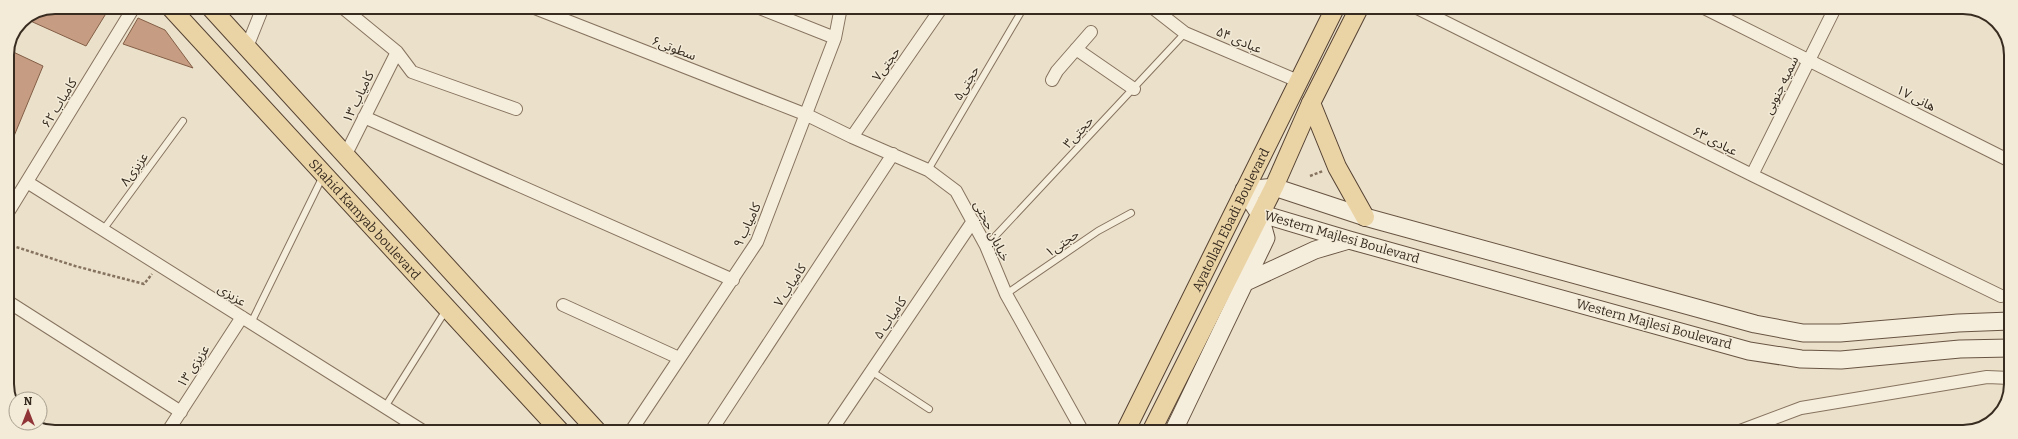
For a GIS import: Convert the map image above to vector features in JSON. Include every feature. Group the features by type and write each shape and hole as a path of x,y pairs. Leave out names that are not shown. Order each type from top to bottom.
{"main road":[{"name":"Shahid Kamyab boulevard","path":"176,14 554,425"},
{"path":"216,14 592,425"},
{"name":"Ayatollah Ebadi Boulevard","path":"1128,425 1332,14"},
{"name":"Ayatollah Ebadi Boulevard","path":"1154,425 1259,213 1274,187 1311,103 1356,14"},
{"path":"1311,103 1337,167 1364,217"},
{"name":"Western Majlesi Boulevard","path":"2004,321 1958,322 1840,333 1804,333 1755,324 1364,217 1274,187 1244,190 1259,213 1349,240 1749,351 1801,360 1841,360 1960,349 2004,348"},
{"name":"Ayatollah Ebadi Boulevard","path":"1176,425 1266,238 1259,213"},
{"path":"1246,282 1314,250 1349,240"}],"street":[{"name":"کامیاب ۶۲","path":"14,203 130,14"},
{"path":"247,47 260,14"},
{"path":"351,14 397,52 412,72 516,109"},
{"name":"سطوتی۶","path":"550,14 807,115"},
{"path":"775,14 835,38"},
{"name":"کامیاب ۹","path":"635,425 757,242 807,115 835,38 840,14"},
{"name":"حجتی۷","path":"852,137 937,14"},
{"name":"عبادی ۵۴","path":"1161,14 1185,33 1298,81"},
{"name":"عبادی ۶۳","path":"1429,14 1752,176 2001,296"},
{"name":"هانی ۱۷","path":"1716,14 2004,158"},
{"name":"سمیه جنوبی","path":"1752,176 1832,14"},
{"path":"1052,80 1057,71 1091,32"},
{"path":"1076,49 1134,89"},
{"name":"کامیاب ۱۳","path":"345,156 397,52"},
{"name":"خیابان حجتی","path":"807,115 852,137 928,170 956,191 986,246 1006,294 1079,425"},
{"path":"364,117 733,280"},
{"name":"کامیاب ۷","path":"715,425 893,154"},
{"name":"عزیزی","path":"27,182 414,425"},
{"name":"کامیاب ۵","path":"836,425 871,371 973,221"},
{"path":"563,304 679,358"},
{"path":"14,306 181,412"},
{"name":"عزیزی ۱۳","path":"172,425 246,320"},
{"path":"1756,425 1801,408 1987,378 2004,378"}],"lane":[{"name":"حجتی۵","path":"928,170 1020,14"},
{"name":"حجتی۳","path":"986,246 1185,33"},
{"name":"عزیزی۸","path":"103,230 183,121"},
{"path":"246,320 324,176"},
{"name":"حجتی۱","path":"1006,294 1098,231 1131,213"},
{"path":"386,407 447,309"},
{"path":"871,371 929,409"}],"path":[{"path":"14,246 75,266 144,284 160,266"}],"building":[{"path":"55,14 106,14 86,46 31,21 39,17"},
{"path":"138,18 165,30 193,68 123,44"},
{"path":"14,52 43,66 14,136"}]}
